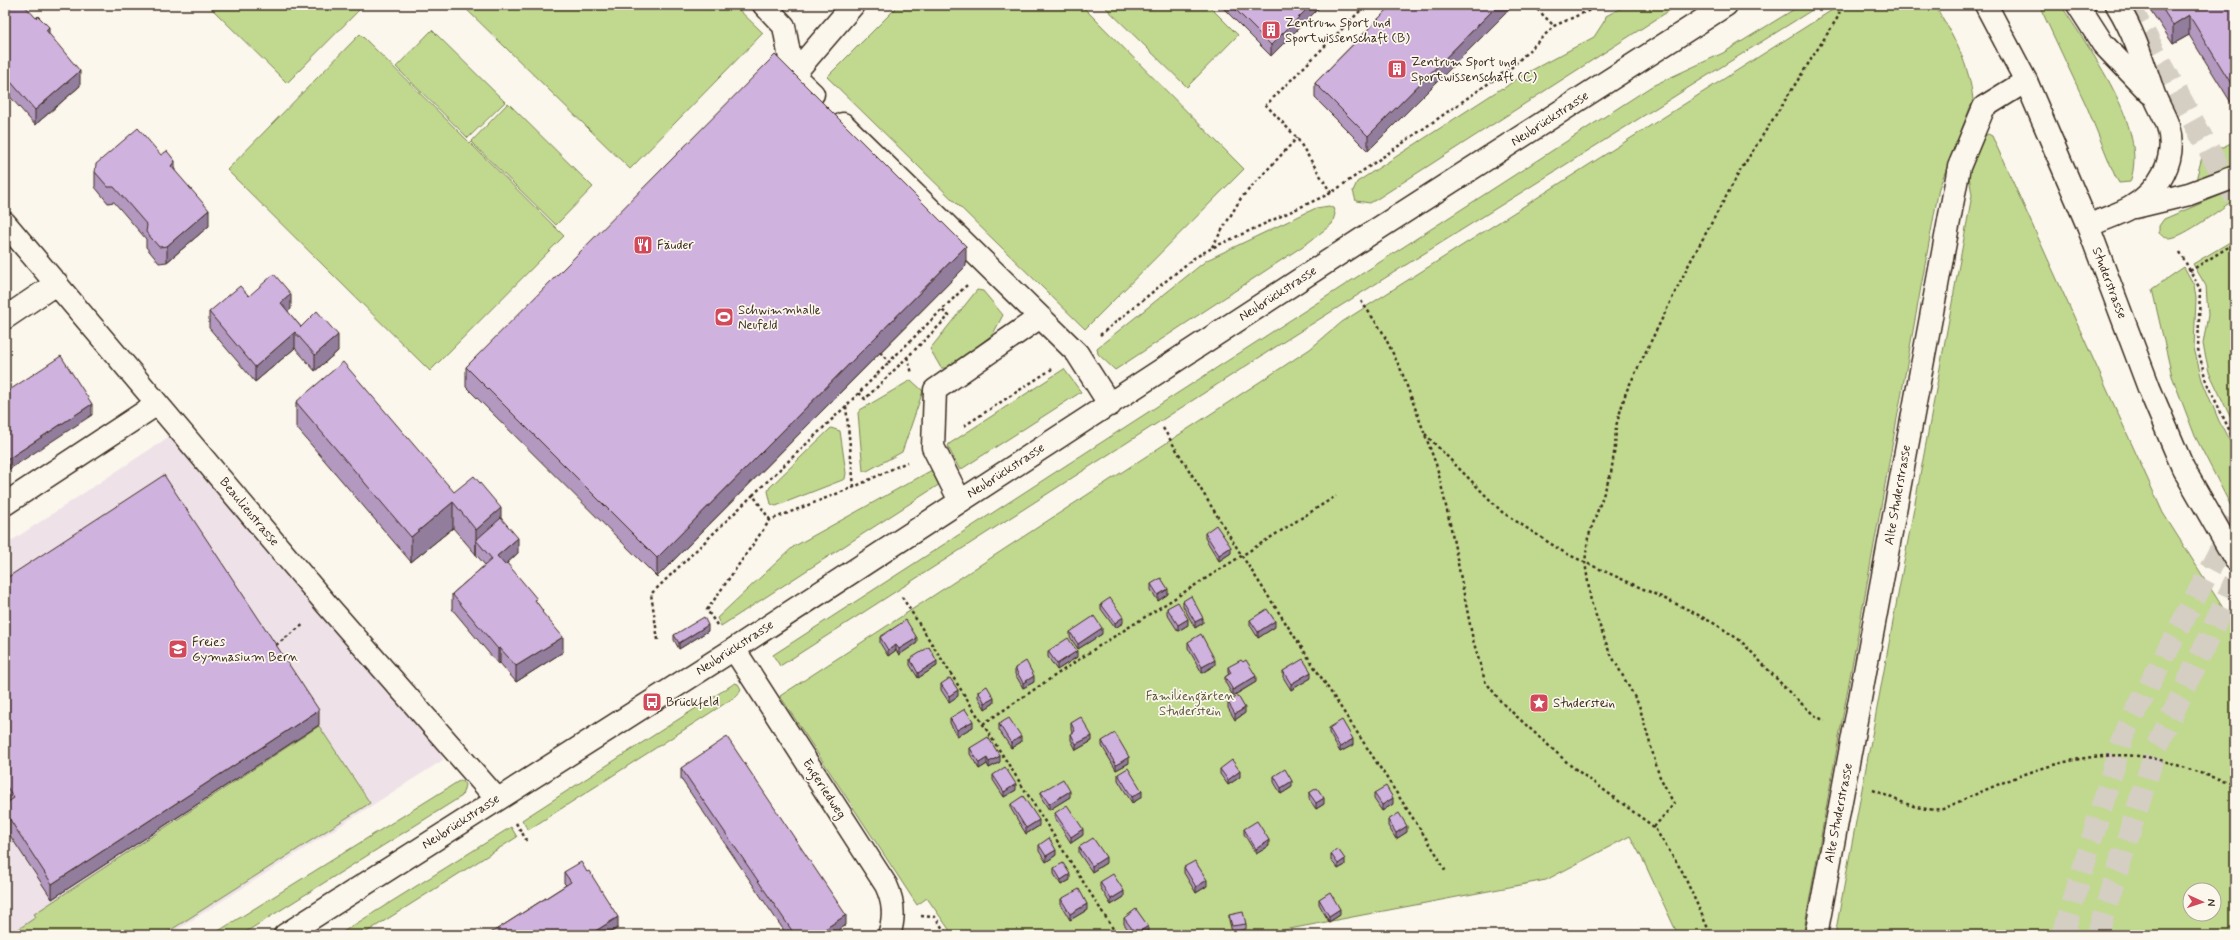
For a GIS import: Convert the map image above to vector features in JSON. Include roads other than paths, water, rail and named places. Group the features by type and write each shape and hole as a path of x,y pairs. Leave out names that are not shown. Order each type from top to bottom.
{"street":[{"path":"764,5 784,26 793,74 1077,353 1110,405"},
{"path":"793,74 852,5"},
{"name":"Neubrückstrasse","path":"285,935 734,649 1110,405 1362,239 1726,5"},
{"name":"Studerstrasse","path":"1986,5 2026,81 2088,226 2172,443 2195,492 2235,559"},
{"path":"2078,5 2103,44 2155,98"},
{"path":"2117,5 2130,27 2155,98 2168,126 2170,159 2159,182 2130,208"},
{"name":"Alte Studerstrasse","path":"1816,935 1958,167 1984,107 2026,81"},
{"path":"2088,226 2130,208 2189,194 2235,177"},
{"name":"Beaulieustrasse","path":"5,223 328,606 497,799"},
{"path":"5,318 57,284"},
{"path":"960,501 933,447 935,390 1040,317"},
{"path":"5,504 157,404"},
{"name":"Engeriedweg","path":"734,649 886,886 893,908 893,919 889,935"}],"tunnel":[{"path":"2129,5 2235,197"},
{"path":"2063,935 2123,736 2235,521"},
{"path":"2097,935 2156,749 2235,581"}],"place":[{"name":"Zentrum Sport und Sportwissenschaft (B)","path":"1271,30"},
{"name":"Zentrum Sport und Sportwissenschaft (C)","path":"1397,69"},
{"name":"Fäuder","path":"643,245"},
{"name":"Schwimmhalle Neufeld","path":"724,317"},
{"name":"Freies Gymnasium Bern","path":"178,649"},
{"name":"Brückfeld","path":"652,702"},
{"name":"Studerstein","path":"1539,703"}],"park label":[{"name":"Familiengärten Studerstein","path":"1190,704"}]}
